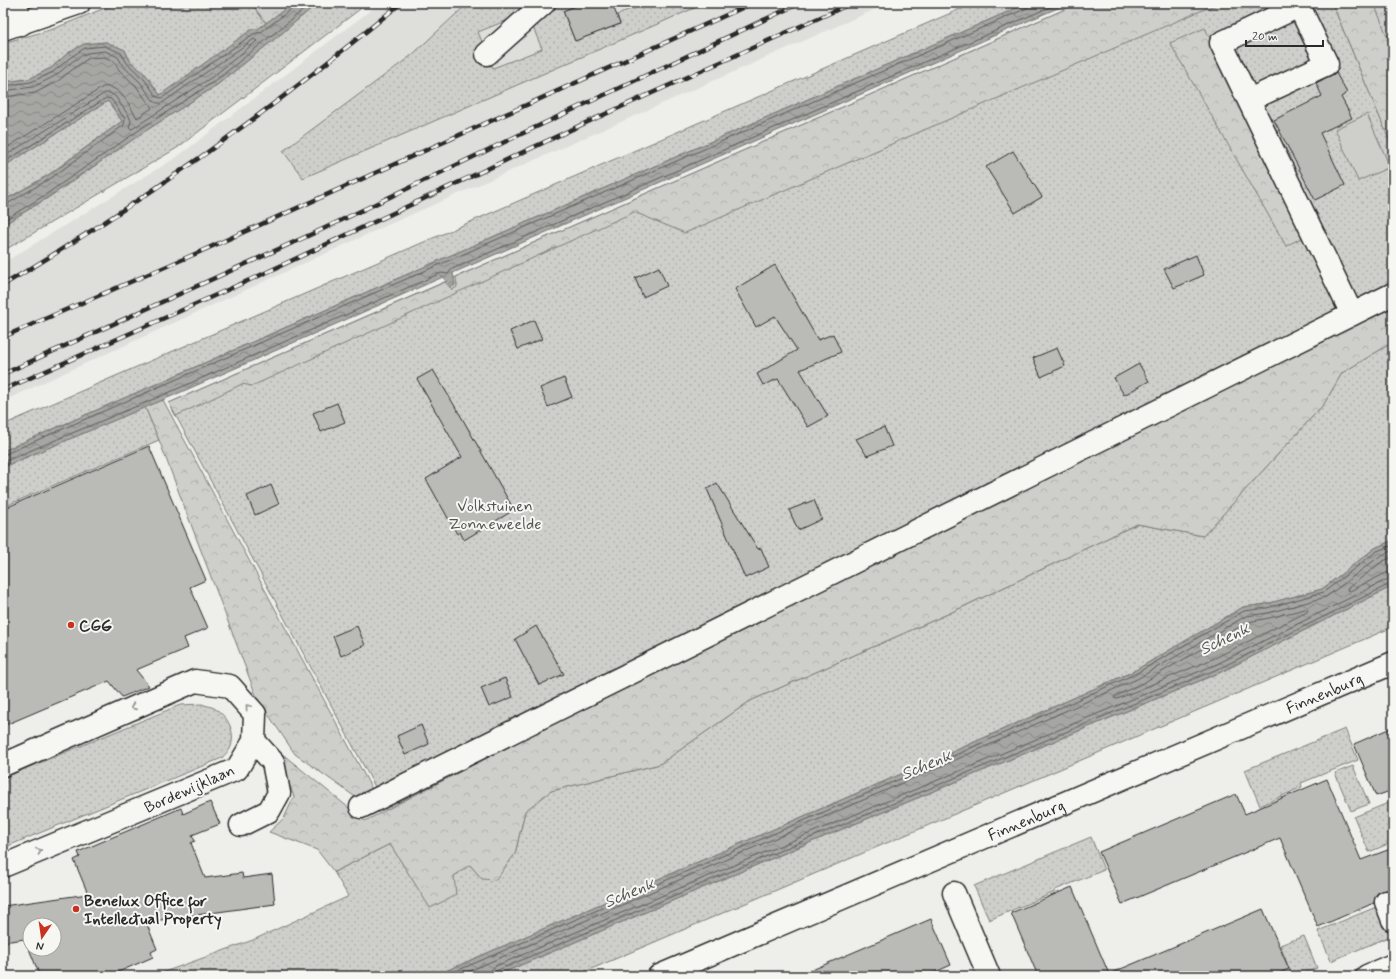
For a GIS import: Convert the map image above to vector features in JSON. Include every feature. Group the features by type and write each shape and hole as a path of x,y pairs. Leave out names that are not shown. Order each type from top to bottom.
{"street":[{"path":"16,3 12,26 79,3"},
{"path":"487,54 544,3"},
{"path":"1249,100 1327,64 1299,6 1222,43 1249,100 1352,314"},
{"path":"361,807 1393,294"},
{"name":"Finnenburg","path":"659,976 1393,663"},
{"path":"3,765 195,681 230,686 255,714 254,742 273,762 279,793 269,811 241,824"},
{"name":"Bordewijklaan","path":"3,866 237,769 254,742"},
{"path":"954,894 989,976"},
{"path":"1366,976 1393,965"}],"shaded area":[{"path":"380,3 889,3 390,224 3,401 3,263 177,157"}],"green space":[{"path":"117,3 251,3 266,23 258,29 252,30 160,95 147,76 130,61 125,50 106,42 84,44 68,53 51,68 29,79 3,82 3,43 53,29"},
{"path":"251,3 293,3 266,23"},
{"path":"318,3 368,3 177,148 3,251 3,225 48,198 144,132 217,85"},
{"path":"468,3 534,3 520,15 478,32 493,68 542,49 532,25 542,13 557,3 583,3 563,11 575,41 620,24 617,15 643,3 706,3 303,178 283,151 412,55"},
{"path":"974,3 1028,3 3,451 3,425"},
{"name":"Volkstuinen Zonneweelde","path":"1079,3 1332,3 1393,149 1393,323 394,827 374,785 169,403"},
{"path":"1079,3 1219,3 685,233 634,212 252,386 242,384 176,416 169,403 445,282 452,290 457,287 456,277"},
{"path":"1332,3 1393,3 1393,149"},
{"path":"1374,3 1393,3 1393,51"},
{"path":"1205,28 1305,236 1286,246 1170,43"},
{"path":"108,101 122,121 48,175 3,201 3,167"},
{"path":"1367,114 1390,167 1358,181 1335,129"},
{"path":"1393,299 1393,342 1342,373 1324,404 1203,536 1137,524 950,613 750,701 660,764 551,791 525,811 515,854 496,880 482,879 470,865 454,876 456,895 430,908 390,844 334,872 317,850 269,832 284,818 294,797 275,748 365,821 639,679"},
{"path":"1393,342 1393,540 1375,548 1322,589 1266,604 1243,607 1134,671 950,753 434,976 153,976 253,940 347,897 348,896 334,872 390,844 430,907 454,876 470,865 482,879 515,854 525,811 551,791 660,764 750,701 950,613 1137,524 1203,536 1324,404 1342,373"},
{"path":"163,400 374,793 361,801 295,754 257,698 159,440 145,407"},
{"path":"145,407 159,440 3,507 3,467"},
{"path":"1393,586 1393,627 575,976 495,976 792,850 1221,672"},
{"path":"202,704 219,711 227,720 232,731 232,743 230,749 222,758 3,848 3,778 180,705"},
{"path":"1345,729 1358,760 1301,783 1302,787 1260,806 1245,770"},
{"path":"1353,766 1369,804 1351,811 1335,773"},
{"path":"1393,801 1393,842 1369,852 1354,817"},
{"path":"1091,837 1104,870 989,920 974,886"},
{"path":"1381,905 1393,935 1331,961 1318,931"},
{"path":"1304,936 1317,968 1297,976 1292,976 1280,945"}],"water":[{"path":"293,3 318,3 217,85 144,132 47,198 3,225 3,201 49,175 122,121 108,101 3,167 3,82 29,79 51,68 68,53 84,44 106,42 125,50 130,61 147,76 160,95 252,29 258,29"},
{"path":"1028,3 1069,3 453,273 455,285 451,287 443,277 163,400 3,467 3,451"},
{"name":"Schenk","path":"1393,540 1393,586 1221,672 792,850 495,976 434,976 950,753 1134,671 1243,607 1266,604 1322,589 1375,548"}],"building":[{"path":"583,3 612,3 620,24 575,41 563,11"},
{"path":"1336,73 1347,93 1341,97 1352,118 1320,133 1345,185 1315,200 1274,120 1322,96 1316,83"},
{"path":"1013,151 1042,197 1015,213 986,167"},
{"path":"1196,255 1204,275 1174,288 1164,269"},
{"path":"775,265 818,340 833,334 841,352 800,370 828,416 808,427 778,379 763,385 757,374 797,350 775,316 756,327 735,289"},
{"path":"659,267 667,286 643,297 635,278"},
{"path":"534,320 542,339 518,349 510,331"},
{"path":"1057,348 1065,366 1041,377 1033,358"},
{"path":"1139,364 1149,381 1124,395 1114,378"},
{"path":"433,370 514,510 464,540 460,532 457,534 426,479 462,457 417,379"},
{"path":"564,378 572,397 548,407 540,388"},
{"path":"337,403 345,422 321,432 313,413"},
{"path":"884,427 892,446 867,456 856,439"},
{"path":"149,446 206,580 190,587 208,628 184,638 188,648 136,670 149,686 122,697 109,681 3,726 3,509"},
{"path":"717,483 758,549 761,548 769,567 745,578 707,489"},
{"path":"271,485 279,504 255,515 247,496"},
{"path":"814,500 822,519 798,530 789,510"},
{"path":"357,626 365,645 341,656 333,636"},
{"path":"536,626 564,674 539,685 515,639"},
{"path":"505,678 513,697 489,707 481,688"},
{"path":"421,725 429,744 405,755 397,736"},
{"path":"1393,727 1393,790 1376,796 1354,744"},
{"path":"1327,779 1361,860 1393,848 1393,892 1388,890 1381,891 1376,895 1374,903 1318,927 1280,838 1122,904 1099,852 1236,794 1245,814"},
{"path":"210,802 220,824 192,835 195,841 191,843 205,878 242,873 243,878 272,874 275,904 146,922 157,949 151,952 153,957 109,976 40,976 32,957 62,957 62,917 22,917 22,939 3,942 3,906 88,894 74,860 80,857 78,852 181,808 183,814"},
{"path":"1072,887 1109,974 1263,909 1289,969 1273,976 1038,976 1011,913"},
{"path":"931,919 951,965 926,976 798,976"}],"railway":[{"path":"3,285 107,221 208,152 354,42 401,3"},
{"path":"3,337 195,254 753,3"},
{"path":"3,374 323,229 800,3"},
{"path":"3,390 263,274 581,125 852,3"}],"place":[{"name":"CGG","path":"71,625"},
{"name":"Benelux Office for Intellectual Property","path":"76,909"}]}
